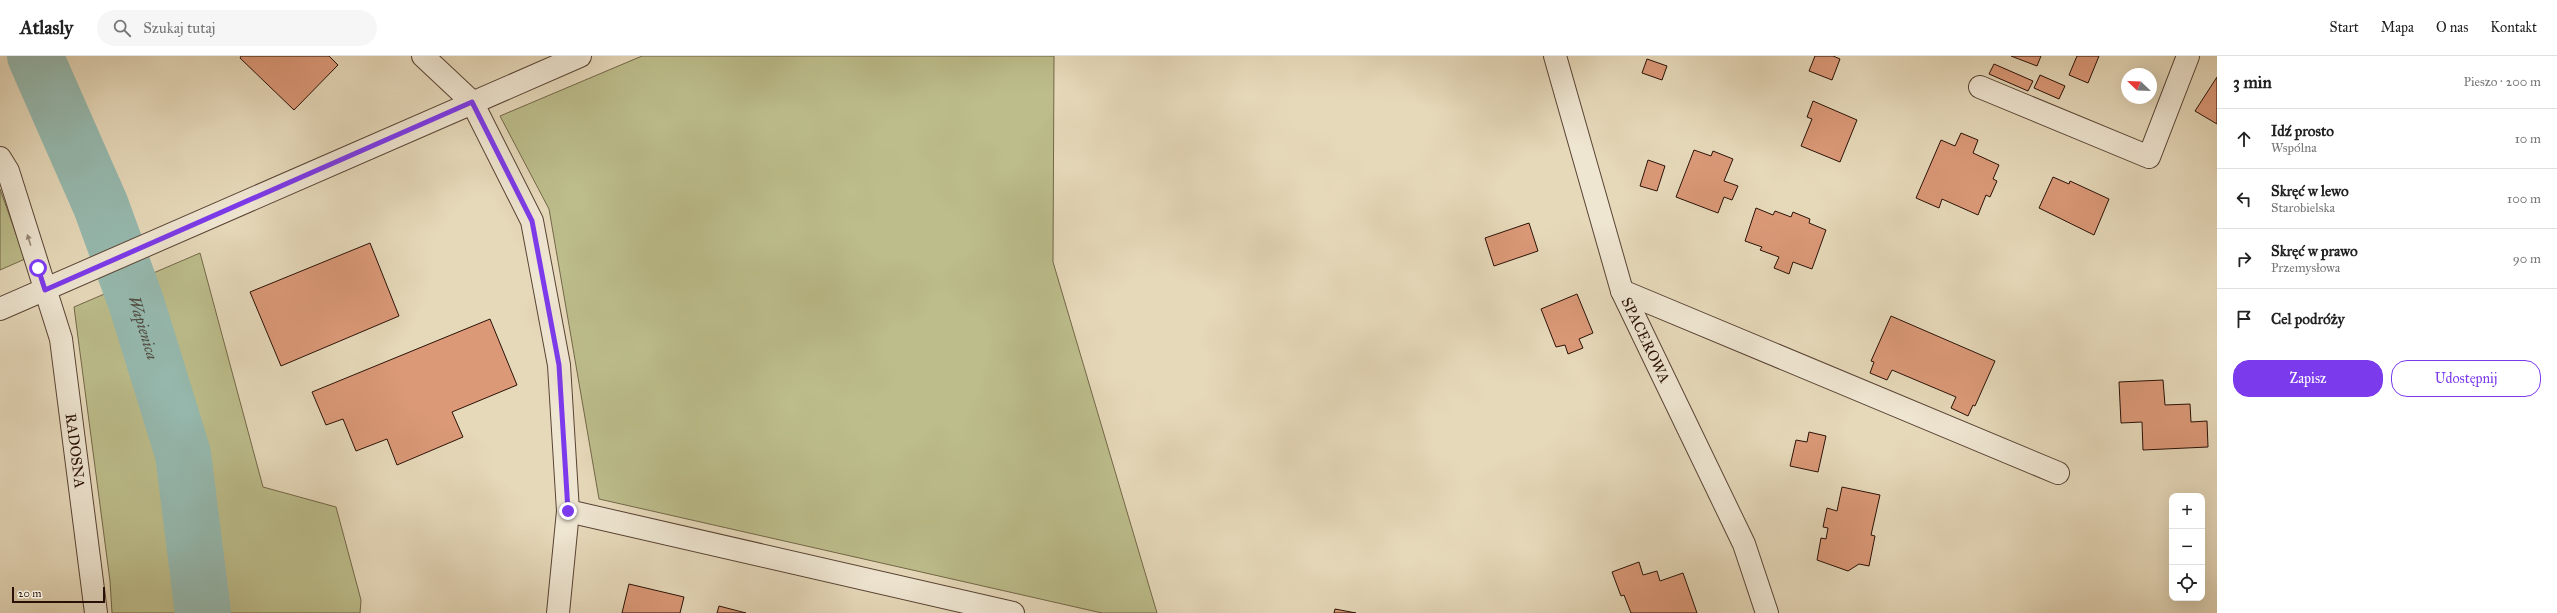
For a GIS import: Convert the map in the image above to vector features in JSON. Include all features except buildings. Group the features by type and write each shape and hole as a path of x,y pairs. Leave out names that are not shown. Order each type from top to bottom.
{"street":[{"path":"423,56 472,102 532,221 559,365 568,511 558,613"},
{"path":"0,309 580,56"},
{"name":"SPACEROWA","path":"1556,56 1622,291 1744,544 1767,613"},
{"path":"1980,87 2150,158 2188,56"},
{"name":"RADOSNA","path":"0,158 8,171 61,339 96,613"},
{"path":"1622,291 2058,473"},
{"path":"568,511 1013,613"}],"green space":[{"path":"642,56 1054,56 1053,262 1157,613 1102,613 599,499 549,209 500,116"},
{"path":"0,189 25,259 0,270"},
{"path":"200,253 263,487 336,507 361,600 360,613 112,613 110,581 74,307"}],"waterway":[{"name":"Wapienica","path":"35,56 101,206 136,302 183,454 203,613"}],"route":[{"path":"38,268 45,290 472,102 532,221 559,365 568,511"}]}
